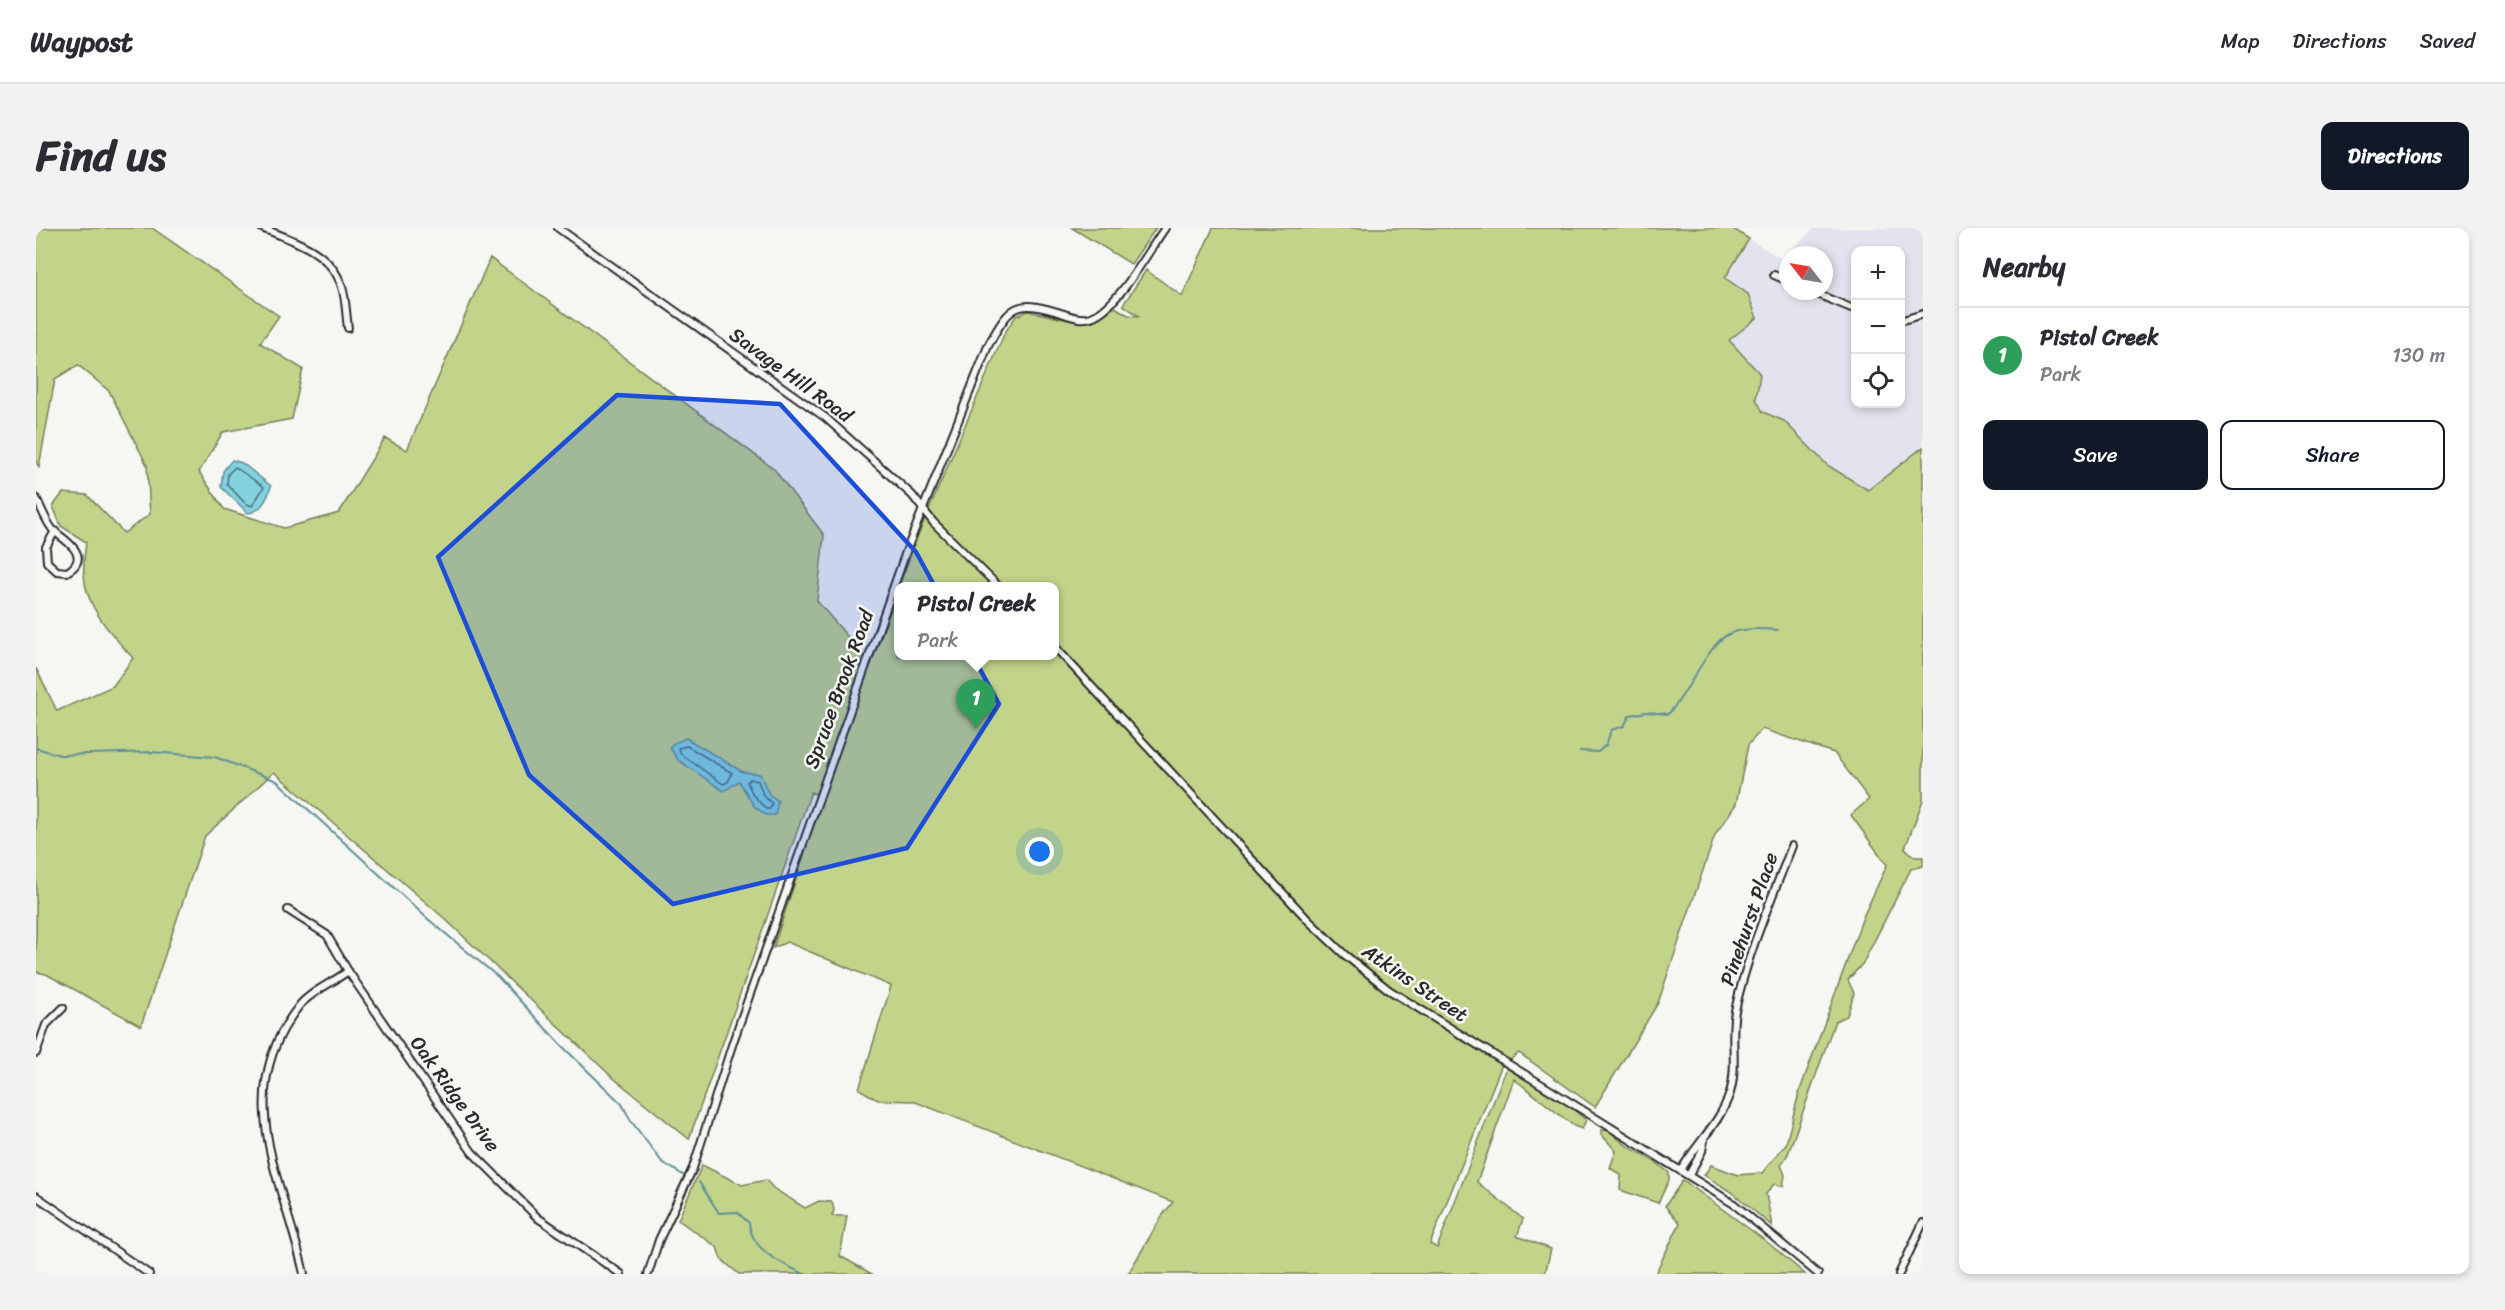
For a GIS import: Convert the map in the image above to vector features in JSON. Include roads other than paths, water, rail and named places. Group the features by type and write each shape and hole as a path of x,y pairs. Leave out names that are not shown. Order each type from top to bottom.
{"street":[{"path":"262,228 318,253 333,270 342,286 348,328"},
{"name":"Savage Hill Road","path":"558,228 826,418 912,495 933,522 994,582"},
{"name":"Spruce Brook Road","path":"896,582 922,508 979,366 995,333 1010,312 1022,305 1030,304 1081,318 1098,314 1113,300 1165,228"},
{"path":"1774,276 1779,278"},
{"path":"1832,300 1851,308"},
{"path":"1905,319 1923,314"},
{"path":"36,498 55,531 70,541 76,551 74,565 67,572 57,572 47,562 46,547 55,531"},
{"name":"Spruce Brook Road","path":"648,1274 659,1240 693,1168 737,1032 894,587"},
{"name":"Atkins Street","path":"1059,651 1309,921 1344,955 1389,990 1734,1204 1818,1274"},
{"name":"Pinehurst Place","path":"1681,1170 1695,1147 1704,1139 1719,1118 1730,1092 1736,1057 1734,1018 1743,976 1792,846"},
{"name":"Oak Ridge Drive","path":"288,910 327,935 348,972 472,1152 538,1218 621,1274"},
{"path":"304,1274 263,1121 267,1079 276,1045 300,1004 348,972"},
{"path":"36,1053 46,1025 63,1008"},
{"name":"Pinehurst Place","path":"1689,1175 1702,1151 1704,1139"},
{"path":"36,1196 148,1274"},
{"path":"1899,1274 1923,1223"}],"water":[{"path":"232,460 242,463 271,486 263,504 253,512 248,513 221,487 223,471"},
{"path":"686,738 743,772 760,774 769,794 778,801 775,815 766,815 754,806 739,781 724,791 678,760 670,748 672,744"}],"waterway":[{"path":"1580,751 1598,752 1606,745 1611,730 1624,726 1630,715 1646,712 1668,714 1712,649 1727,635 1745,630 1778,630"},
{"path":"36,748 60,755 151,752 215,757 277,781 428,919 498,977 561,1045 622,1104 631,1121 662,1162 683,1175"},
{"path":"699,1182 719,1213 737,1212 749,1223 751,1233 762,1249 804,1274"}],"place":[{"name":"Pistol Creek","path":"976,729"}]}
